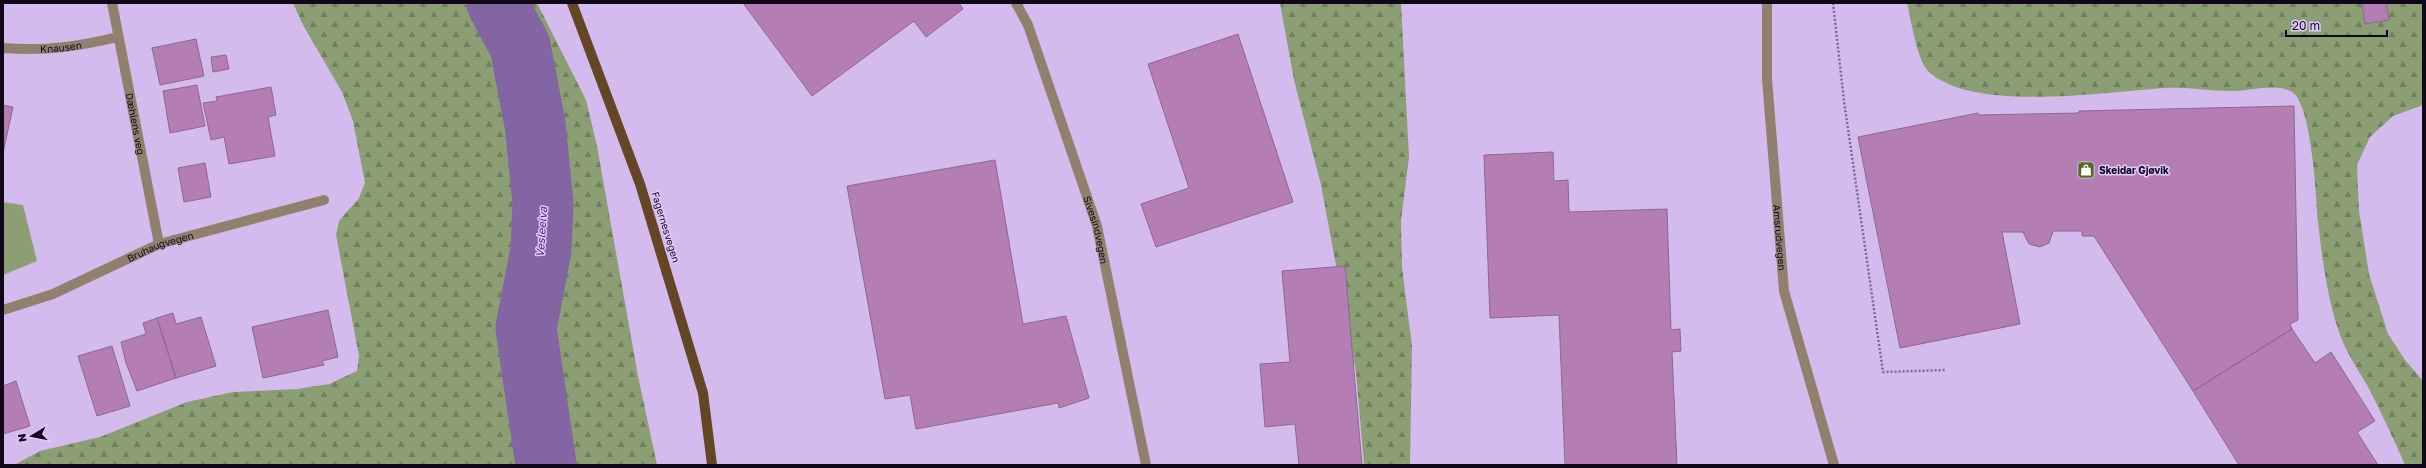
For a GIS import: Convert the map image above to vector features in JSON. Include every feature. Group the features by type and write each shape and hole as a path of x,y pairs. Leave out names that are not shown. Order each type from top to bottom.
{"main road":[{"name":"Fagernesvegen","path":"572,3 640,184 703,393 712,465"}],"street":[{"name":"Dæhlens veg","path":"112,3 159,244"},
{"name":"Sivesindvegen","path":"1016,3 1028,25 1098,226 1146,465"},
{"name":"Amsrudvegen","path":"1767,3 1767,79 1784,291 1834,465"},
{"name":"Knausen","path":"3,48 40,51 76,47 118,37"},
{"name":"Bruhaugvegen","path":"3,310 53,294 159,244 324,200"}],"path":[{"path":"1833,3 1844,101 1883,372 1946,370"}],"green space":[{"path":"293,3 537,3 586,100 597,146 638,376 657,465 14,465 40,451 100,437 187,402 233,392 297,389 329,384 357,371 359,356 336,235 339,221 359,198 365,183 353,121 342,92 303,25"},
{"path":"1280,3 1401,3 1409,157 1401,221 1402,267 1412,346 1410,465 1364,465 1356,372 1321,185 1294,80"},
{"path":"1907,3 2423,3 2423,105 2393,116 2370,137 2357,165 2359,211 2369,274 2388,334 2405,360 2423,381 2423,465 2405,465 2377,405 2347,351 2341,336 2334,316 2323,263 2312,152 2308,132 2299,100 2292,92 2278,88 2230,91 2167,88 2042,97 2008,96 1976,92 1949,84 1928,71 1924,66 1918,49"},
{"path":"3,202 23,205 37,261 3,275"}],"building":[{"path":"743,3 959,3 963,9 926,37 914,21 812,96"},
{"path":"2362,3 2386,3 2389,20 2365,24"},
{"path":"1238,34 1293,202 1156,247 1141,204 1189,188 1148,64"},
{"path":"196,39 204,76 160,85 152,48"},
{"path":"226,55 229,69 213,72 211,57"},
{"path":"197,85 205,126 170,133 163,91"},
{"path":"271,87 276,115 268,117 275,156 229,164 224,137 211,140 203,103 217,101 216,97"},
{"path":"3,105 13,107 3,153"},
{"path":"2294,106 2298,320 2290,324 2292,329 2193,391 2094,236 2082,236 2082,231 2053,231 2049,243 2040,247 2029,244 2023,232 2002,232 2020,324 1900,348 1858,137 1978,113 1978,115 2079,113 2079,111"},
{"path":"1553,152 1554,181 1568,180 1569,212 1667,209 1671,330 1680,329 1681,351 1672,352 1677,465 1565,465 1559,315 1490,318 1484,155"},
{"path":"995,160 1023,324 1066,316 1089,398 1059,408 1058,403 916,429 910,395 885,399 847,186"},
{"path":"205,163 211,197 184,202 178,168"},
{"path":"1345,266 1362,465 1299,465 1295,424 1265,427 1260,364 1290,362 1282,271"},
{"path":"328,310 338,357 322,361 324,365 263,378 252,327"},
{"path":"173,313 176,324 201,317 216,366 176,378 157,318"},
{"path":"157,318 176,378 137,391 126,363 121,342 146,334 143,323"},
{"path":"2292,329 2315,363 2331,352 2375,421 2357,432 2378,465 2239,465 2193,391"},
{"path":"112,346 130,406 97,416 78,356"},
{"path":"16,381 30,426 3,434 3,386"}],"waterway":[{"name":"Vesleelva","path":"497,3 520,46 535,124 543,203 541,250 526,328 546,465"}],"place":[{"name":"Skeidar Gjøvik","path":"2086,170"}]}
